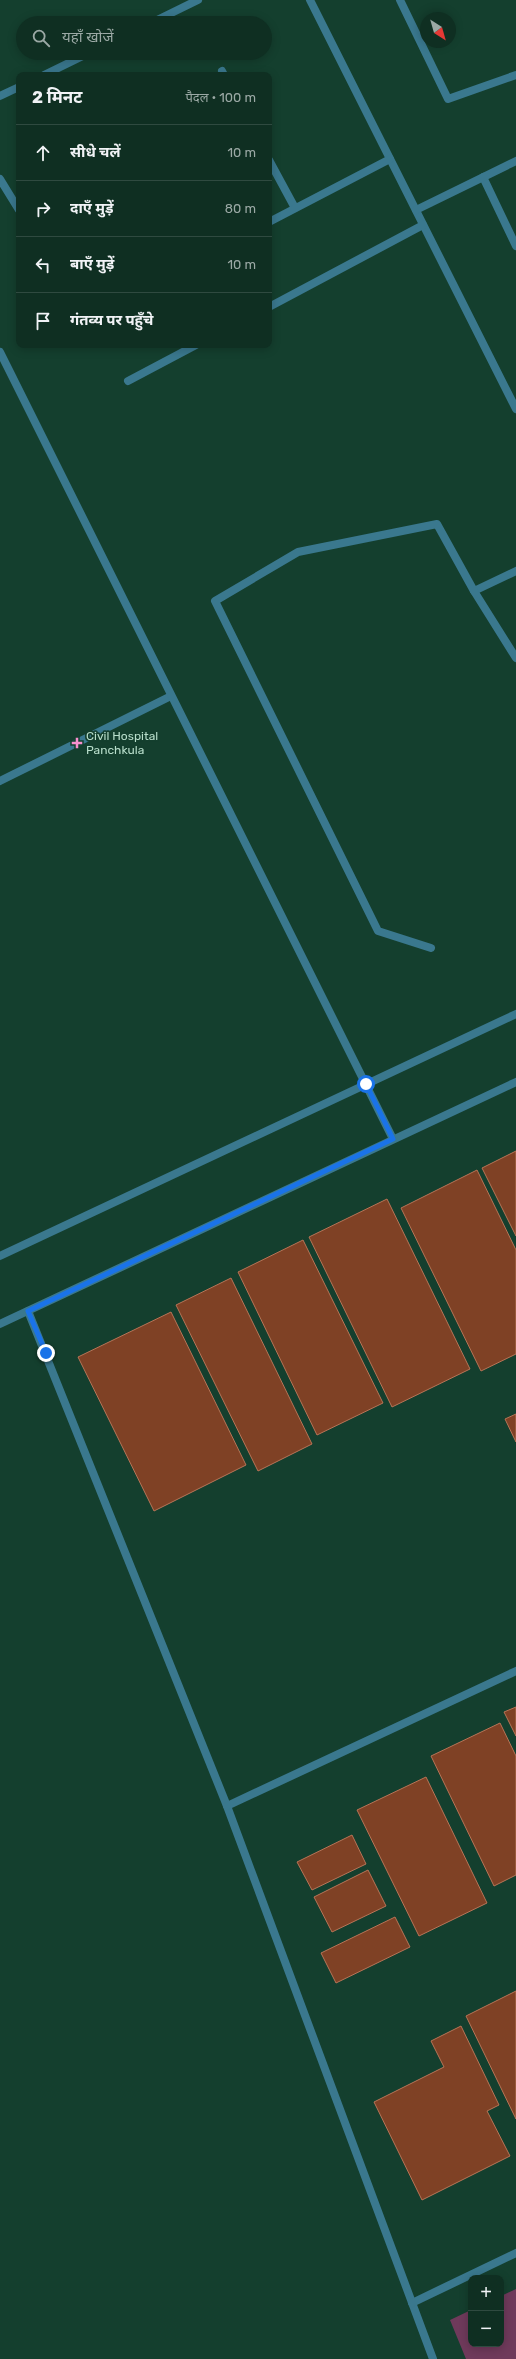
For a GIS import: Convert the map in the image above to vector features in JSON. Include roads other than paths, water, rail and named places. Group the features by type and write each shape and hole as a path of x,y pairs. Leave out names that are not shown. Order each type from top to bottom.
{"street":[{"path":"165,16 198,0"},
{"path":"310,0 516,409"},
{"path":"400,0 448,99 516,75"},
{"path":"50,72 75,60"},
{"path":"0,96 16,88"},
{"path":"272,220 390,159"},
{"path":"416,210 516,161"},
{"path":"272,166 295,208"},
{"path":"483,177 516,246"},
{"path":"0,179 16,205"},
{"path":"272,305 423,225"},
{"path":"128,381 190,348"},
{"path":"0,352 393,1139"},
{"path":"430,948 378,931 215,602 298,552 437,524 474,591 516,658"},
{"path":"474,591 516,571"},
{"path":"0,781 171,696"},
{"path":"0,1256 516,1014"},
{"path":"0,1324 516,1082"},
{"path":"28,1311 227,1806 433,2359"},
{"path":"227,1806 516,1671"},
{"path":"412,2303 516,2253"}],"place":[{"name":"Civil Hospital Panchkula","path":"77,743"}]}
